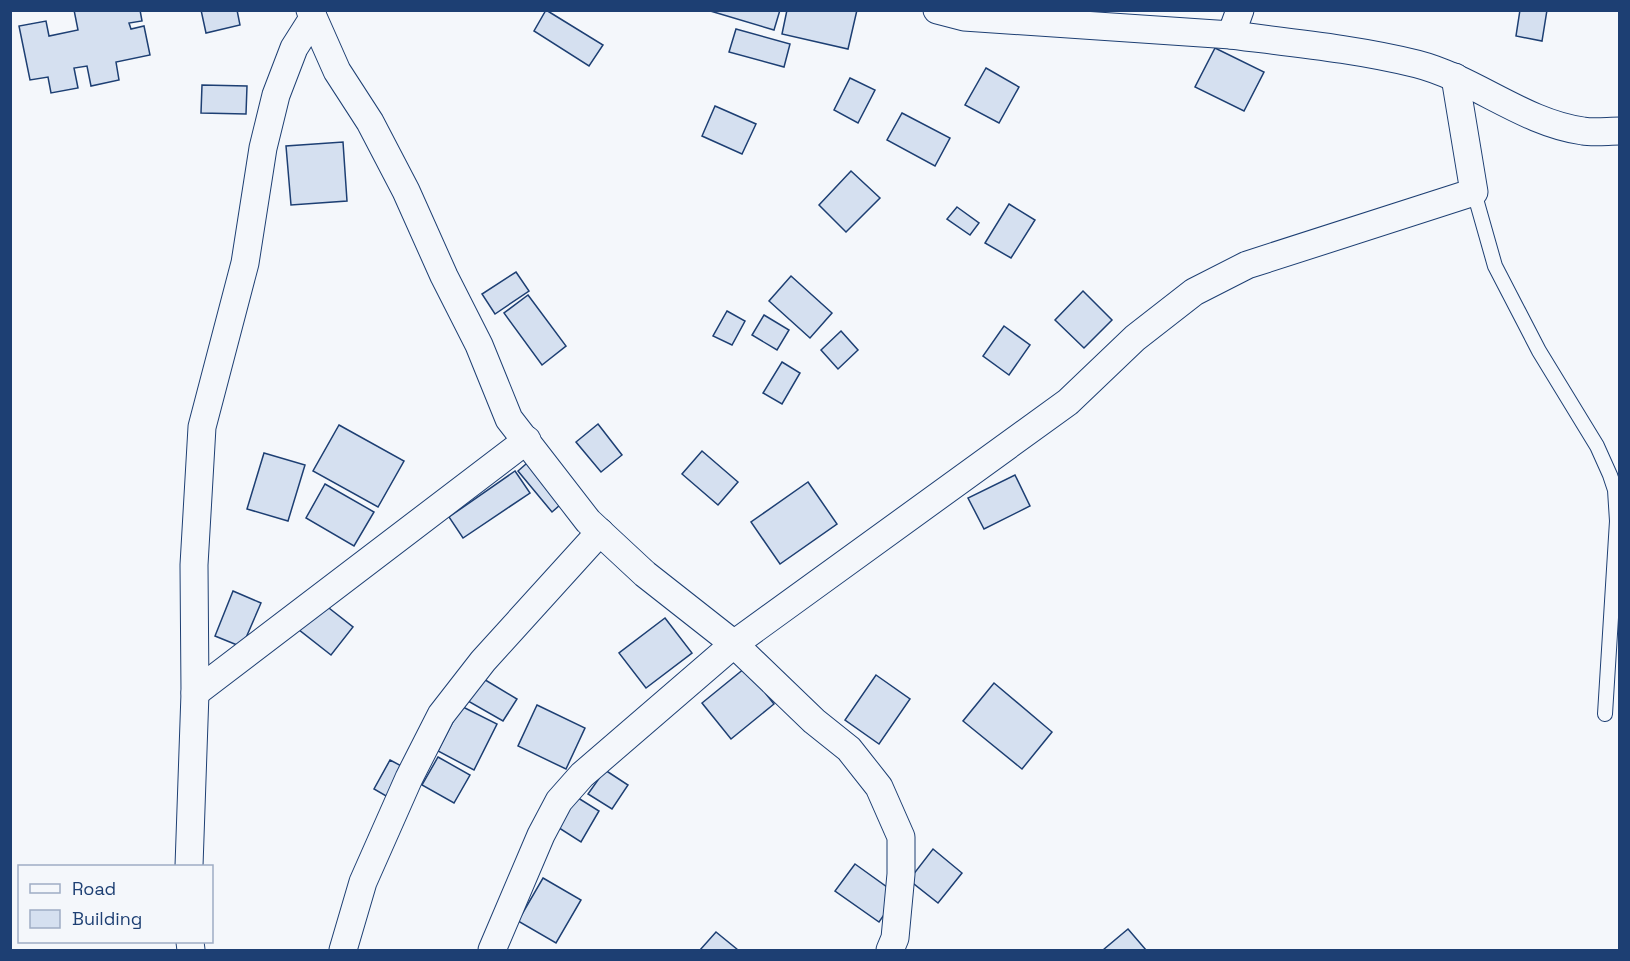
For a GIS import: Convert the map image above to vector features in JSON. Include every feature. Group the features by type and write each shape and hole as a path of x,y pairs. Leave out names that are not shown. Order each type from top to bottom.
{"street":[{"path":"937,10 964,17 1236,23 1344,51 1418,64 1455,77 1537,118 1583,132 1620,131"},
{"path":"312,14 337,70 370,122 406,191 478,345 509,419 588,521 645,574 734,644 814,721 849,749 879,787 902,837 895,938 890,951"},
{"path":"189,865 195,693 194,565 202,427 245,263 263,148 276,95 294,48 312,14"},
{"path":"492,951 541,835 559,801 582,775 734,644 1068,402 1135,338 1194,292 1246,265 1474,192 1455,77"},
{"path":"195,693 527,440"},
{"path":"343,951 363,882 409,778 441,715 483,661 600,532"}],"lane":[{"path":"1474,192 1495,266 1539,351 1597,446 1615,490 1617,521 1605,714"}],"building":[{"path":"74,10 140,10 142,21 129,23 131,29 144,26 150,55 116,62 119,80 91,86 87,66 74,68 78,88 51,93 48,77 30,80 19,26 46,21 49,36 78,30"},
{"path":"201,10 237,10 240,25 206,33"},
{"path":"546,10 603,45 589,66 534,31"},
{"path":"707,10 780,10 774,30"},
{"path":"787,10 857,10 848,49 782,34"},
{"path":"1520,10 1547,10 1542,41 1516,36"},
{"path":"736,29 790,44 784,67 729,52"},
{"path":"1215,48 1264,72 1244,111 1195,87"},
{"path":"986,68 1019,87 999,123 965,105"},
{"path":"850,78 875,90 858,123 834,110"},
{"path":"202,85 247,86 246,114 201,113"},
{"path":"715,106 756,124 742,154 702,136"},
{"path":"902,113 950,138 935,166 887,140"},
{"path":"343,142 347,201 291,205 286,146"},
{"path":"851,171 880,198 846,232 819,205"},
{"path":"1009,204 1035,220 1011,258 985,243"},
{"path":"957,207 979,223 970,235 947,219"},
{"path":"516,272 529,291 495,314 482,294"},
{"path":"791,276 832,313 810,338 769,301"},
{"path":"1083,291 1112,320 1084,348 1055,320"},
{"path":"528,295 566,346 542,365 504,313"},
{"path":"727,311 745,321 732,345 713,336"},
{"path":"764,315 789,330 777,350 752,335"},
{"path":"1004,326 1030,345 1009,375 983,356"},
{"path":"841,331 858,350 838,369 821,350"},
{"path":"782,362 800,373 782,404 763,393"},
{"path":"598,424 622,455 601,472 576,442"},
{"path":"339,425 404,461 378,507 313,471"},
{"path":"702,451 738,482 718,505 682,474"},
{"path":"264,453 305,465 288,521 247,509"},
{"path":"534,457 568,498 552,512 518,471"},
{"path":"515,471 530,493 463,538 449,517"},
{"path":"1015,475 1030,506 984,529 968,498"},
{"path":"808,482 837,524 780,564 751,522"},
{"path":"325,484 374,512 354,546 306,518"},
{"path":"233,591 261,603 242,647 215,636"},
{"path":"320,601 353,627 331,655 298,629"},
{"path":"665,618 692,653 646,688 619,653"},
{"path":"745,668 774,704 731,739 702,703"},
{"path":"876,675 910,699 879,744 845,720"},
{"path":"482,678 517,699 503,721 468,701"},
{"path":"994,683 1052,732 1022,769 963,721"},
{"path":"537,705 585,728 566,769 518,746"},
{"path":"461,706 497,724 474,770 438,751"},
{"path":"438,757 470,775 454,803 422,785"},
{"path":"390,760 409,770 393,800 374,789"},
{"path":"605,770 628,785 612,809 588,794"},
{"path":"575,796 599,811 581,842 556,826"},
{"path":"933,849 962,873 938,903 909,880"},
{"path":"855,864 898,895 879,922 835,891"},
{"path":"543,878 581,900 556,943 518,921"},
{"path":"1128,929 1146,950 1103,950"},
{"path":"716,932 738,950 700,950"}]}
